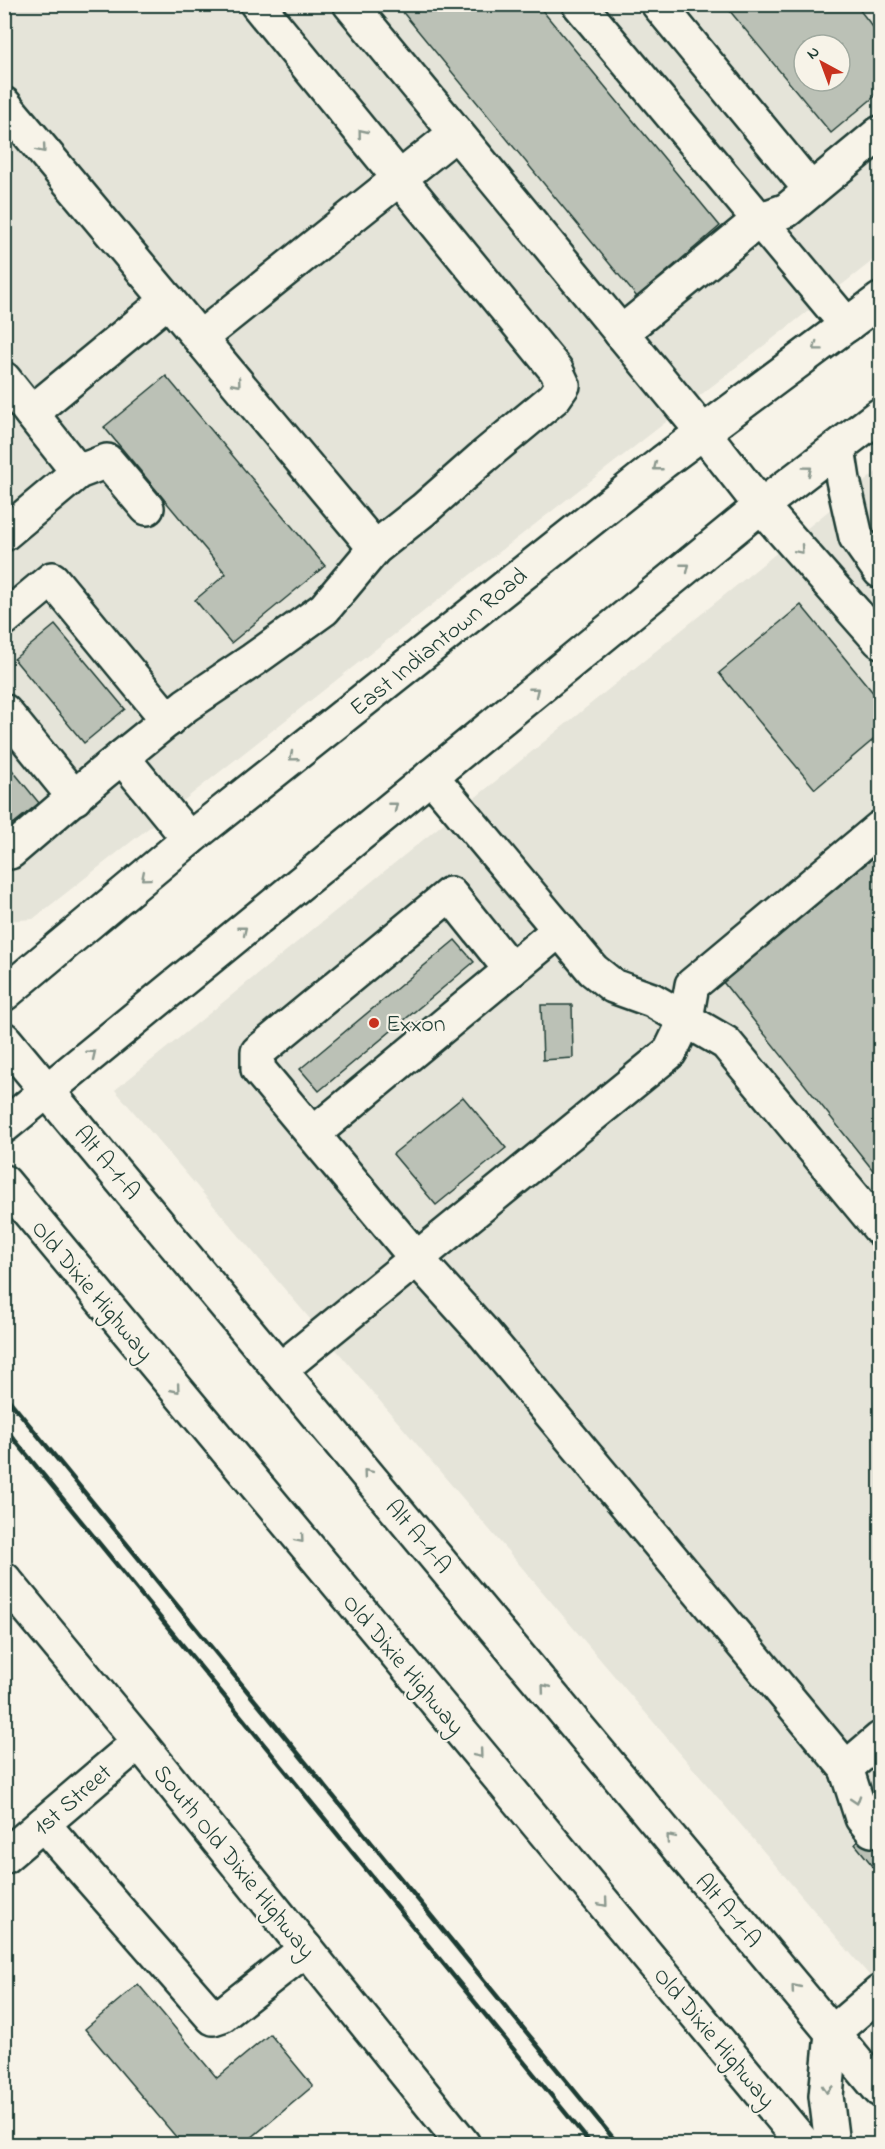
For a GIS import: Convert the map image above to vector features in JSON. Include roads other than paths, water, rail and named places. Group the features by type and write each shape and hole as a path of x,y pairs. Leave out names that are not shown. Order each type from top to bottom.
{"main road":[{"path":"4,845 10,852 186,705 324,609 375,548 555,398 563,385 556,370 257,4"},
{"path":"350,4 703,432 761,506 880,641"},
{"path":"579,4 847,325"},
{"path":"658,4 811,190"},
{"path":"4,104 375,548"},
{"path":"200,338 456,133"},
{"path":"621,333 759,220 787,210 880,133"},
{"path":"31,413 168,300"},
{"name":"East Indiantown Road","path":"4,994 189,839 645,476 880,300"},
{"path":"4,379 78,472"},
{"path":"4,1126 761,506 880,416"},
{"path":"838,447 856,537 880,571"},
{"path":"4,534 78,472 107,461 147,508"},
{"path":"4,619 52,579 168,720"},
{"path":"4,711 75,798"},
{"path":"122,758 189,839"},
{"path":"431,776 592,970 613,986 652,1000 726,1043 880,1229"},
{"path":"281,1369 670,1052 686,1019 692,985 880,828"},
{"path":"512,970 450,894 258,1052 258,1070 489,1340 846,1768 862,1818 872,1830"},
{"path":"313,1134 559,930"},
{"name":"Alt A-1-A","path":"4,1039 832,2033"},
{"name":"Old Dixie Highway","path":"4,1182 804,2145"},
{"name":"South Old Dixie Highway","path":"4,1580 139,1742 306,1949 446,2138"},
{"path":"846,1768 880,1739"},
{"name":"1st Street","path":"4,1857 139,1742"},
{"path":"43,1824 213,2018 222,2016 306,1949"},
{"path":"832,2145 826,2096 832,2033 880,1992"},
{"path":"832,2033 880,2091"}],"railway":[{"path":"4,1394 618,2144"},
{"path":"4,1427 591,2144"}],"place":[{"name":"Exxon","path":"374,1023"}]}
